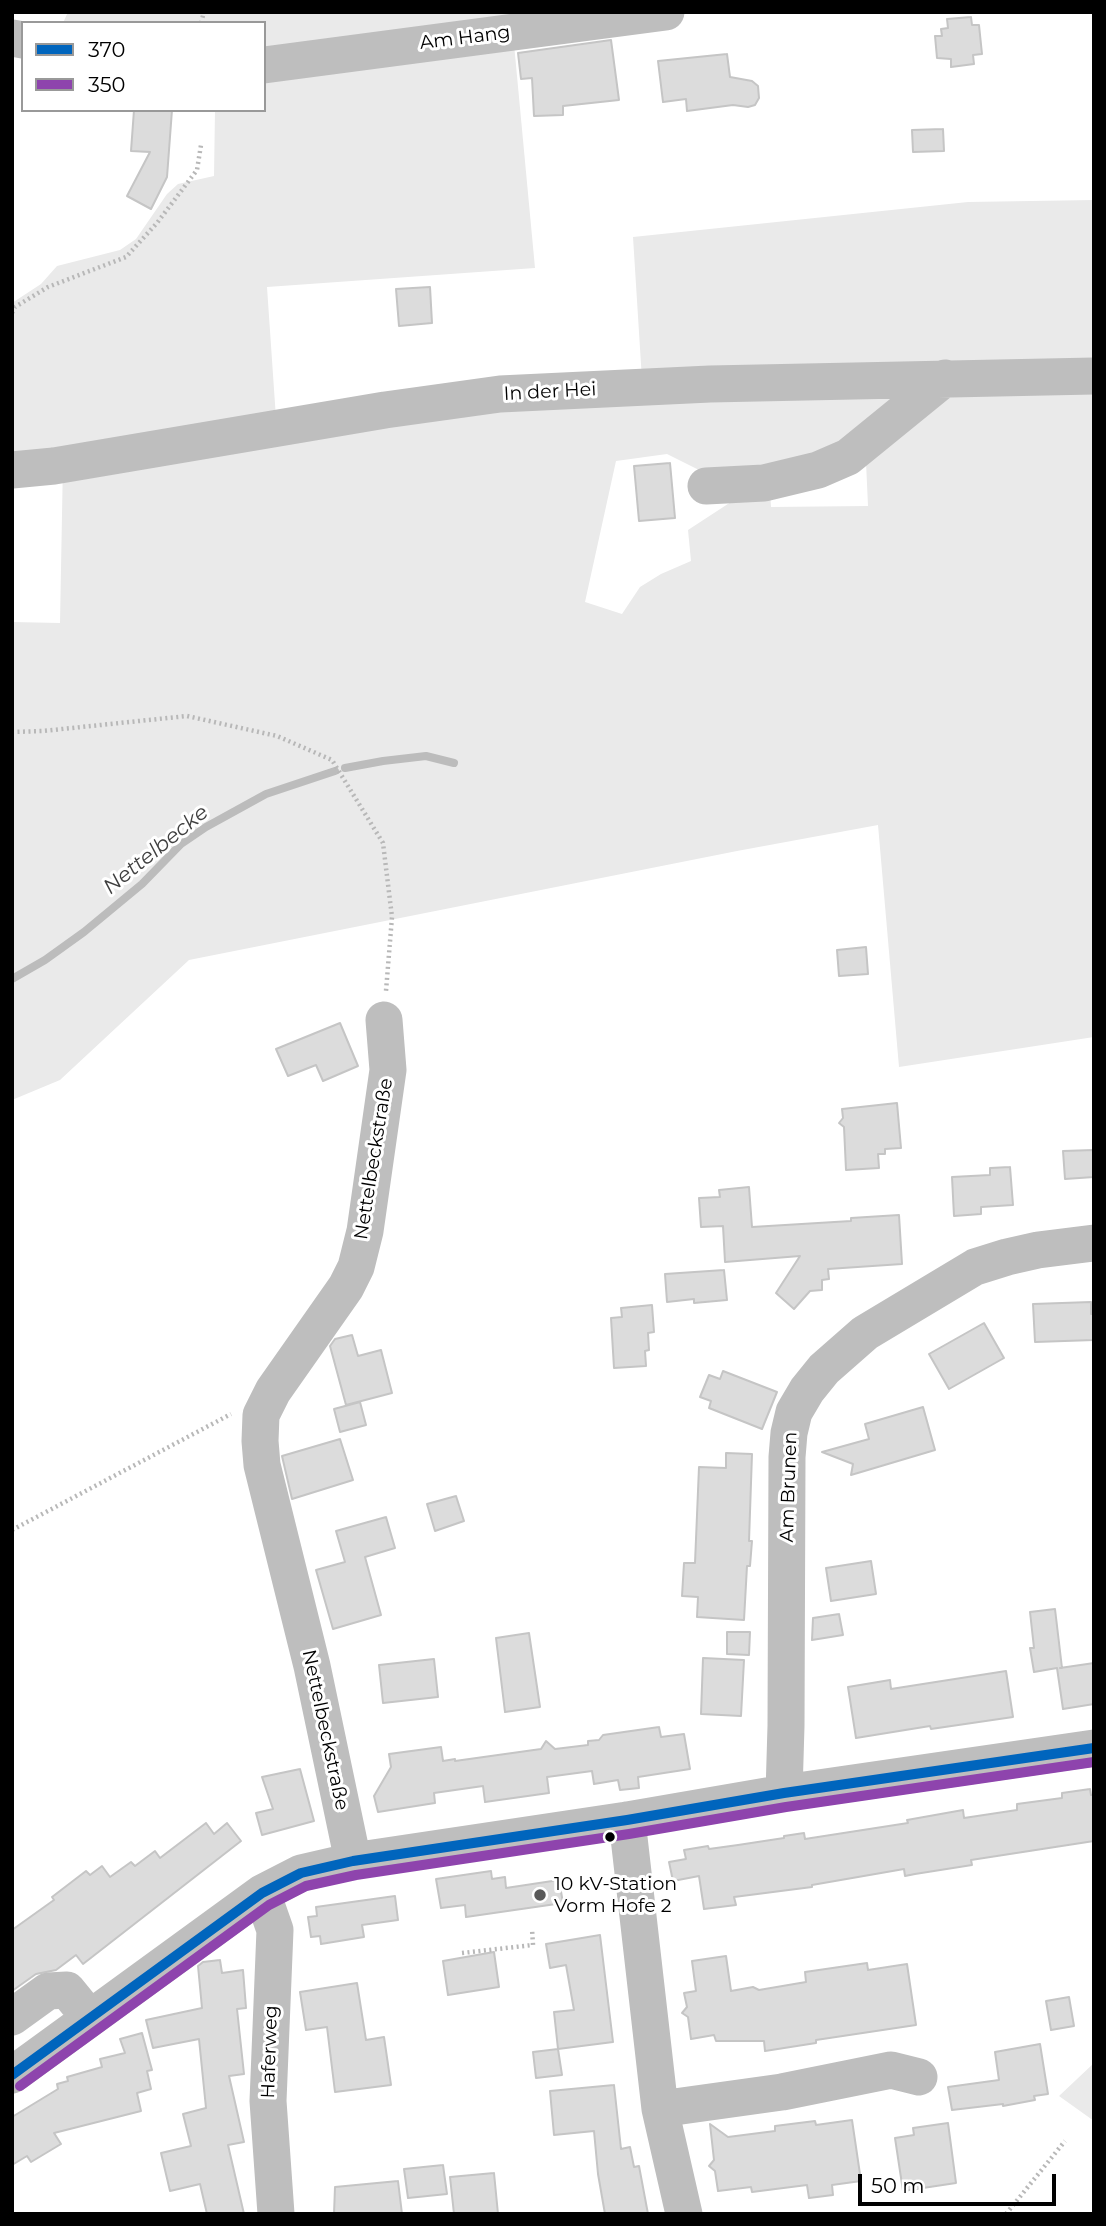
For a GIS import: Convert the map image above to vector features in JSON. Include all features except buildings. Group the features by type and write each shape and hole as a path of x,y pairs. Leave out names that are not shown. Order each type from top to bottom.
{"street":[{"name":"Am Hang","path":"266,65 666,12"},
{"name":"In der Hei","path":"12,470 54,466 385,410 500,394 710,384 1094,376"},
{"path":"706,486 764,483 818,470 848,457 945,378"},
{"name":"Nettelbeckstraße","path":"353,1861 312,1666 262,1465 260,1441 261,1415 273,1391 346,1287 356,1266 365,1231 387,1070 384,1020"},
{"name":"Am Brunen","path":"784,1793 787,1457 794,1412 824,1369 865,1333 975,1267 1038,1250 1094,1243"},
{"path":"12,2076 89,2017 262,1893 301,1873 353,1861 627,1820 784,1793 1094,1748"},
{"path":"627,1820 660,2109 684,2214"},
{"name":"Haferweg","path":"262,1893 275,1930 268,2101 276,2214"},
{"path":"12,2017 48,1991 67,1990 89,2017"},
{"path":"660,2109 782,2092 891,2070 919,2077"}],"path":[{"path":"12,313 15,307 48,287 126,257 157,223 197,170 201,145"},
{"path":"12,732 187,716 277,736 332,760 383,843 391,917 384,1020"},
{"path":"12,1530 273,1391"},
{"path":"462,1953 533,1945 532,1929"},
{"path":"1006,2214 1065,2141"}],"shaded area":[{"path":"68,12 590,12 266,52 266,21 64,21"},
{"path":"514,44 535,268 267,287 277,433 393,414 1094,382 1094,1037 899,1067 878,825 189,960 60,1080 12,1100 12,622 60,623 63,461 12,462 12,303 41,284 57,266 120,250 136,239 167,194 178,184 214,176 215,112 266,112 266,78","holes":["667,454 709,475 818,463 866,462 868,506 771,507 770,491 737,498 688,530 691,561 640,587 622,614 585,602 616,461"]},
{"path":"1094,200 1094,367 642,380 633,237 968,202"},
{"path":"1094,2063 1094,2121 1059,2096"}],"waterway":[{"name":"Nettelbecke","path":"345,768 426,756 454,763"},
{"name":"Nettelbecke","path":"12,979 45,960 84,932 142,884 181,844 206,827 266,794 335,771"}],"transit line":[{"name":"370","path":"12,2075 262,1893 301,1873 353,1861 627,1820 784,1793 1094,1748"},
{"name":"350","path":"20,2086 269,1905 306,1886 356,1875 629,1834 786,1807 1094,1762"}],"place":[{"name":"10 kV-Station Vorm Hofe 2","path":"540,1895"}]}
